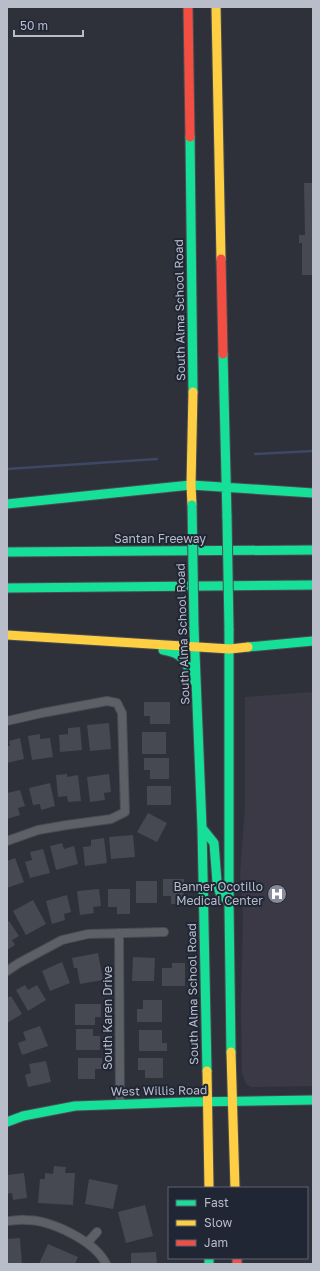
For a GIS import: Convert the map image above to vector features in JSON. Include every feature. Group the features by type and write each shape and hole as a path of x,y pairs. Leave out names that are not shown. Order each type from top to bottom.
{"main road":[{"name":"South Alma School Road","path":"188,7 193,410 191,485 194,628 202,828 209,1187"},
{"path":"216,7 230,649 229,902 231,1102 235,1187"},
{"path":"7,504 191,485 227,486 313,493"},
{"name":"Santan Freeway","path":"7,552 313,550"},
{"path":"7,588 313,585"},
{"path":"7,636 230,649 313,641"},
{"path":"7,636 33,642 174,651 182,656 189,667 197,698"},
{"path":"202,828 214,843 217,882 220,893 229,902"},
{"name":"West Willis Road","path":"7,1122 23,1116 75,1106 313,1100"}],"street":[{"path":"7,721 107,701 117,703 122,712 126,812 111,819 67,824 38,830 7,842"},
{"path":"7,972 19,963 62,940 88,934 164,932"},
{"name":"South Karen Drive","path":"120,933 120,1104"},
{"path":"7,1221 27,1220 59,1226 87,1243 106,1264"},
{"path":"87,1243 97,1232"}],"shaded area":[{"name":"Banner Ocotillo Medical Center","path":"313,692 313,1086 251,1087 246,1084 242,1073 241,1009 243,914 240,874 245,807 245,697"}],"building":[{"path":"304,183 313,183 313,275 302,275 302,243 299,243 299,235 305,235"},
{"path":"144,702 170,702 170,724 150,724 150,716 144,716"},
{"path":"109,723 111,749 90,751 87,725"},
{"path":"80,727 82,750 60,752 59,735 68,734 68,728"},
{"path":"142,732 166,732 166,754 142,754"},
{"path":"40,734 40,739 50,738 53,757 32,760 28,736"},
{"path":"20,738 24,759 7,763 7,746 10,746 9,741"},
{"path":"144,758 169,758 169,779 150,779 150,770 144,770"},
{"path":"67,774 67,777 78,775 81,801 68,802 67,796 58,797 56,775"},
{"path":"109,774 111,792 104,793 105,800 90,802 87,777"},
{"path":"50,783 55,806 41,810 40,804 33,805 29,788"},
{"path":"147,786 171,786 171,805 147,805"},
{"path":"20,790 25,806 18,808 20,815 7,819 7,793"},
{"path":"148,813 167,823 157,842 137,832"},
{"path":"133,835 135,857 111,859 109,837"},
{"path":"104,838 107,863 85,866 83,847 91,846 91,840"},
{"path":"62,843 64,849 74,846 78,864 56,870 50,846"},
{"path":"43,849 50,873 30,878 25,862 32,860 30,852"},
{"path":"15,858 24,882 7,888 7,861"},
{"path":"163,879 184,879 184,904 171,904 171,896 163,896"},
{"path":"136,881 157,881 157,903 136,903"},
{"path":"99,889 101,906 93,907 94,913 80,915 77,891"},
{"path":"108,889 130,889 130,914 117,914 117,907 108,907"},
{"path":"67,895 71,912 64,914 65,920 52,924 46,901"},
{"path":"33,900 46,924 26,935 13,911"},
{"path":"9,921 19,936 12,940 15,945 7,950 7,922"},
{"path":"98,953 103,980 80,984 77,968 74,968 72,958"},
{"path":"133,957 155,958 154,981 132,981"},
{"path":"62,962 70,983 50,991 42,971"},
{"path":"172,963 185,963 185,986 162,986 162,968 172,968"},
{"path":"25,985 28,990 37,985 46,1000 28,1011 16,990"},
{"path":"11,996 22,1014 7,1023 7,998"},
{"path":"143,1000 162,1000 162,1022 137,1022 137,1009 143,1009"},
{"path":"75,1004 101,1004 101,1017 95,1017 95,1025 75,1025"},
{"path":"40,1026 48,1046 22,1055 18,1043 26,1040 23,1032"},
{"path":"76,1029 93,1029 93,1036 100,1036 100,1050 76,1050"},
{"path":"139,1030 162,1030 162,1043 167,1043 167,1051 139,1051"},
{"path":"78,1058 102,1058 102,1069 95,1069 95,1079 78,1079"},
{"path":"138,1058 163,1058 163,1078 145,1078 145,1070 138,1070"},
{"path":"46,1061 51,1082 28,1087 25,1075 31,1073 29,1064"},
{"path":"54,1166 66,1167 65,1173 75,1173 73,1205 38,1203 40,1179 45,1179 45,1173 53,1174"},
{"path":"24,1173 27,1198 13,1200 12,1193 7,1194 7,1175"},
{"path":"89,1179 118,1185 113,1209 85,1204"},
{"path":"145,1205 153,1236 126,1243 118,1212"},
{"path":"20,1238 22,1264 7,1264 7,1239"},
{"path":"48,1244 78,1257 75,1264 39,1264"},
{"path":"156,1252 157,1264 131,1264 131,1253"}],"waterway":[{"path":"255,454 313,451"},
{"path":"7,469 157,459"}],"traffic: fast":[{"path":"190,137 193,392"},
{"path":"223,354 227,517"},
{"path":"7,504 191,485 313,493"},
{"path":"192,505 194,628"},
{"path":"227,517 229,629"},
{"path":"7,552 313,550"},
{"path":"7,588 313,585"},
{"path":"194,628 202,828 207,1071"},
{"path":"229,629 229,905 231,1052"},
{"path":"248,647 313,641"},
{"path":"163,650 175,653 183,659 192,680"},
{"path":"202,828 214,843 217,882 220,893 229,902"},
{"path":"7,1122 23,1116 75,1106 313,1100"},
{"path":"209,1259 209,1264"}],"traffic: slow":[{"path":"216,7 221,259"},
{"path":"192,505 193,392"},
{"path":"7,635 230,649 248,647"},
{"path":"231,1052 235,1187"},
{"path":"207,1071 209,1187"}],"traffic: jam":[{"path":"188,7 190,137"},
{"path":"221,259 223,354"},
{"path":"237,1259 237,1264"}],"place":[{"name":"Banner Ocotillo Medical Center","path":"277,894"}]}
